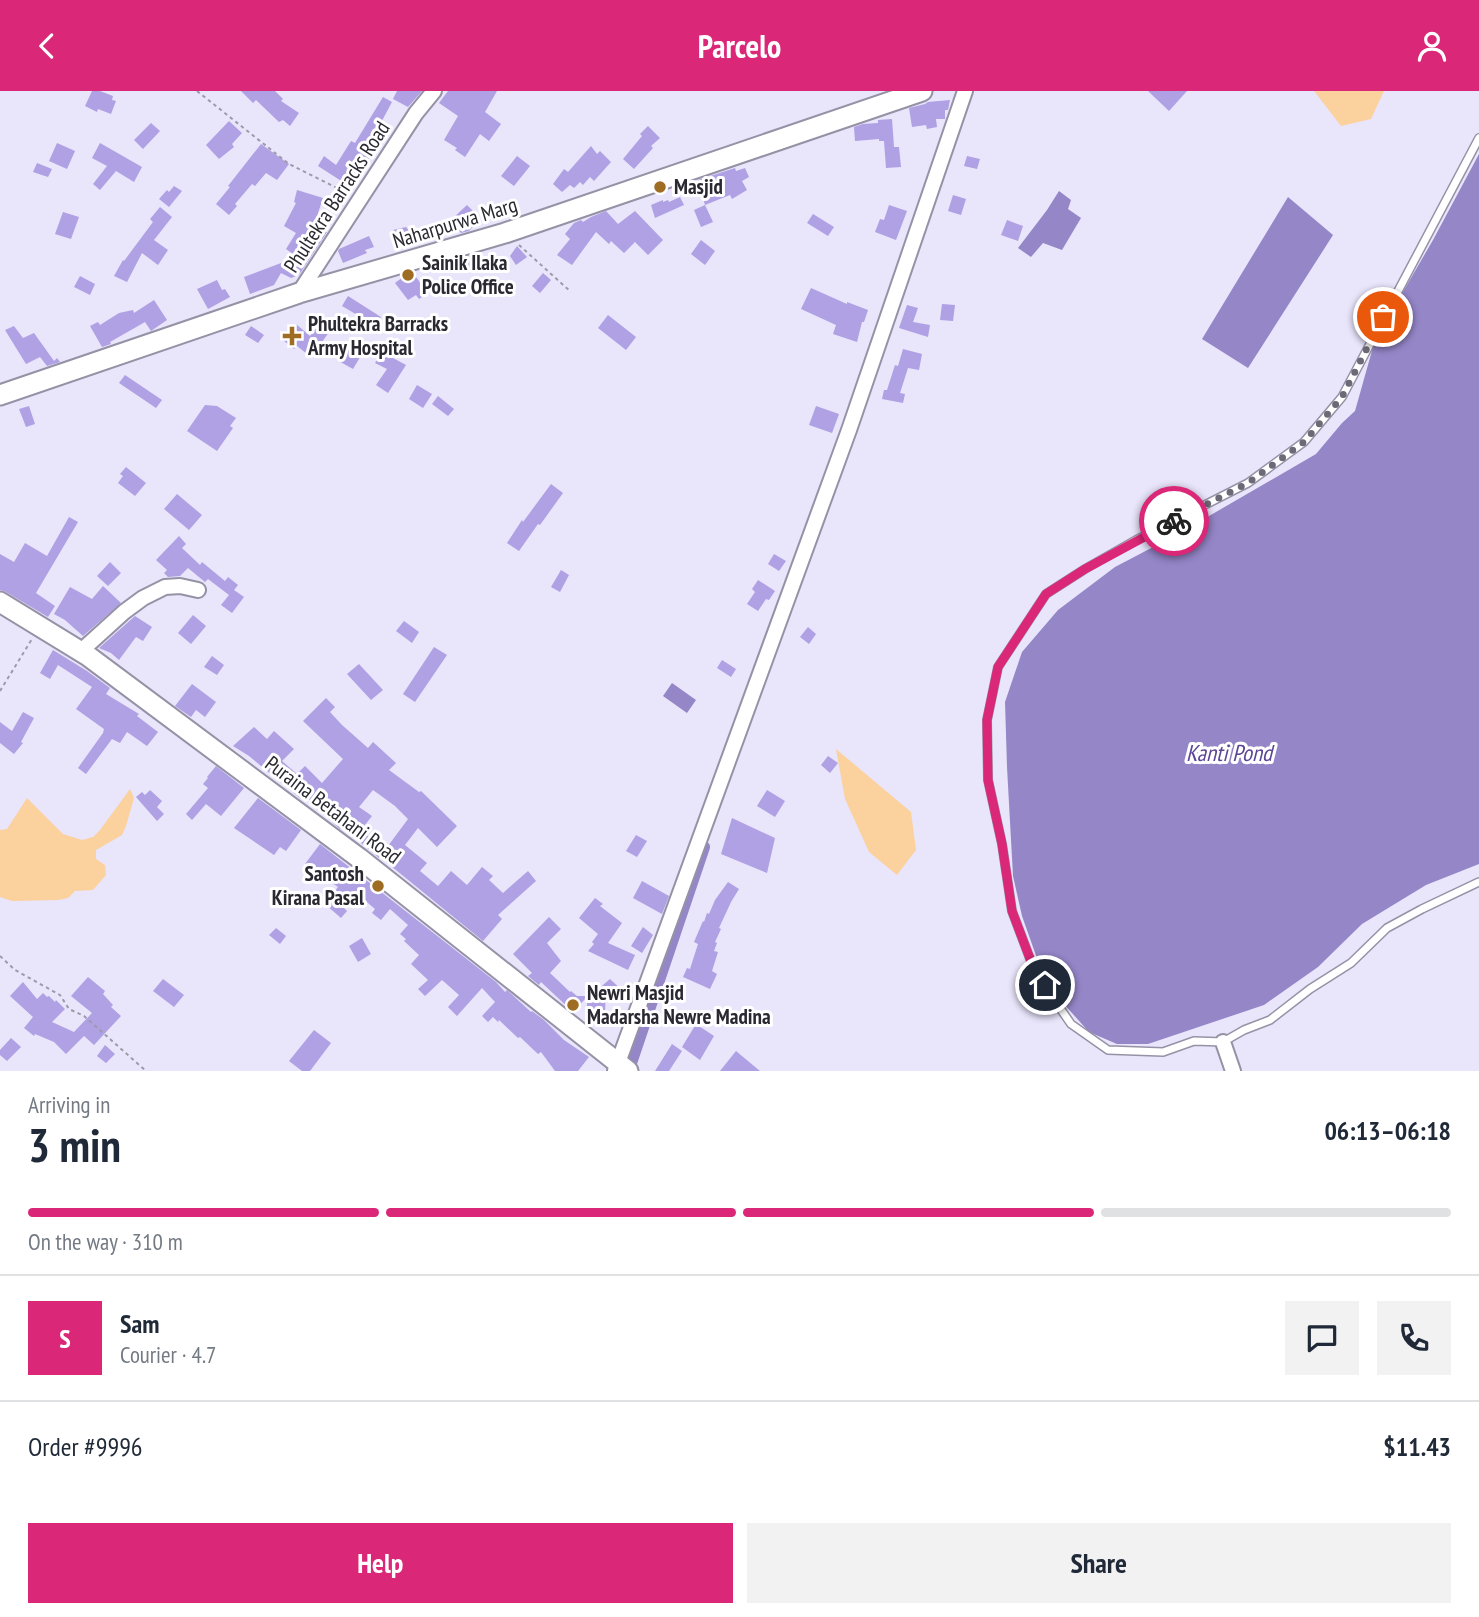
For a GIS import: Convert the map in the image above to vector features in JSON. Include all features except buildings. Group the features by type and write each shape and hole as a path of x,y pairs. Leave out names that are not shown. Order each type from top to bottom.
{"main road":[{"name":"Naharpurwa Marg","path":"0,395 299,293 505,233 922,91"},
{"name":"Puraina Betahani Road","path":"0,602 81,651 359,857 620,1068"}],"street":[{"name":"Phultekra Barracks Road","path":"299,293 416,113 434,91"},
{"path":"620,1068 849,430 965,91"},
{"path":"81,651 143,598 165,587 180,586 198,590"},
{"path":"1223,1042 1233,1071"}],"lane":[{"path":"1479,138 1342,397 1304,442 1248,483 1136,540 1046,594 998,667 987,720 988,780 1002,844 1012,911 1035,972 1071,1024 1108,1050 1163,1052 1194,1041 1223,1042 1270,1020 1310,989 1351,963 1387,928 1479,883"}],"path":[{"path":"197,91 289,164 360,200"},
{"path":"505,233 571,292"},
{"path":"0,691 40,626"},
{"path":"0,956 15,970 60,995 69,1009 84,1016 146,1071"}],"shaded area":[{"path":"1314,91 1384,91 1371,119 1341,126"},
{"path":"836,749 911,812 916,850 897,875 869,852 845,799"},
{"path":"130,789 134,798 122,835 96,850 96,859 105,865 106,875 93,890 75,891 68,898 58,900 12,901 0,897 0,830 7,829 27,798 63,834 82,840 93,837 100,830"}],"water":[{"name":"Kanti Pond","path":"1479,154 1479,864 1426,885 1362,924 1318,967 1264,1005 1148,1044 1117,1044 1089,1032 1063,1003 1039,964 1022,916 1013,876 1005,702 1022,652 1058,610 1115,567 1178,534 1316,454 1355,411 1375,340"},
{"path":"1059,191 1071,200 1068,209 1081,218 1062,250 1043,243 1031,257 1018,248"},
{"path":"1288,197 1333,235 1248,368 1202,339"},
{"path":"672,683 696,700 687,713 663,696"}],"waterway":[{"path":"629,1069 704,847"}],"way so far":[{"path":"1174,521 1248,483 1304,442 1342,397 1383,317"}],"place":[{"name":"Masjid","path":"660,187"},
{"name":"Sainik Ilaka Police Office","path":"408,275"},
{"name":"Phultekra Barracks Army Hospital","path":"292,336"},
{"name":"Santosh Kirana Pasal","path":"378,886"},
{"name":"Newri Masjid Madarsha Newre Madina","path":"573,1005"}],"route":[{"path":"1045,985 1035,972 1012,911 1002,844 988,780 987,720 998,667 1046,594 1085,569 1174,521"}]}
